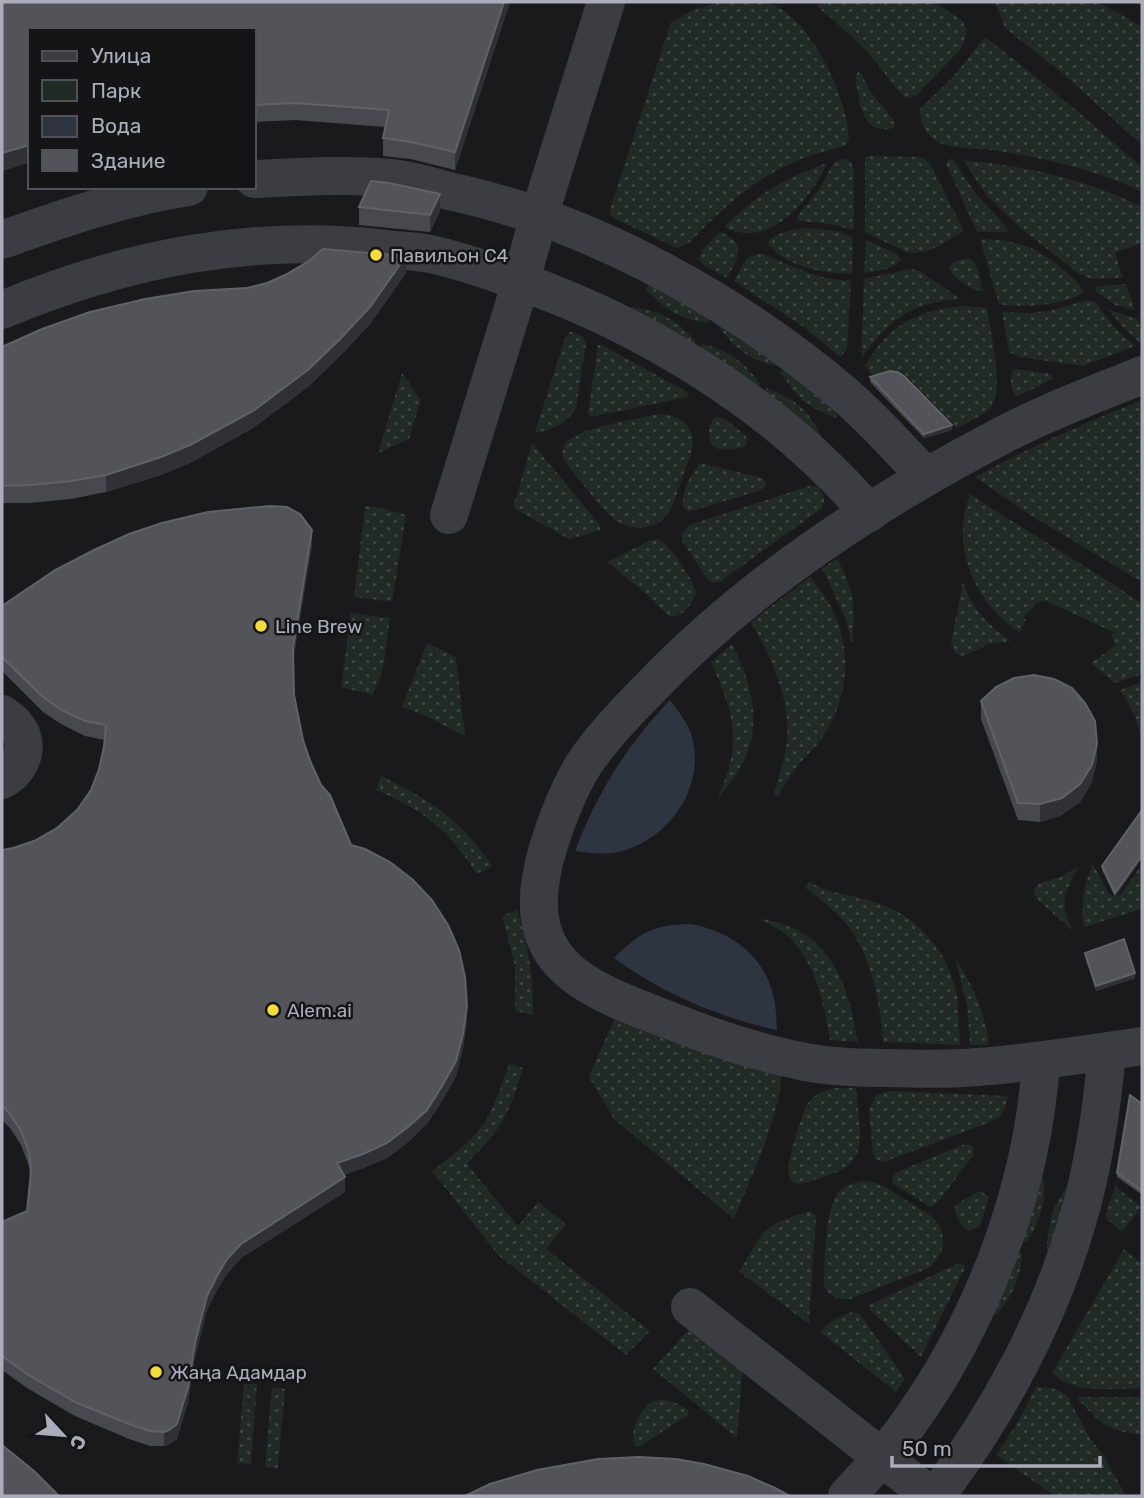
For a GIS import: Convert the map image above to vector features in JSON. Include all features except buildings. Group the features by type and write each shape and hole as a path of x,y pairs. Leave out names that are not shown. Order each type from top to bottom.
{"lane":[{"path":"449,515 606,2"},
{"path":"256,179 329,176 394,178 480,198 587,234 635,258 750,324 846,396 926,477"},
{"path":"2,240 76,214 176,189"},
{"path":"2,310 108,272 208,250 311,243 430,254 521,281 595,312 690,362 730,389 803,447 846,486 869,513"},
{"path":"1125,1049 975,1068 852,1068 798,1061 702,1032 614,999 587,984 553,954 543,935 540,889 544,861 566,798 603,738 671,665 733,609 803,556 926,477 1006,433 1142,375"},
{"path":"2,714 17,726 24,746 23,757 17,767 2,780"},
{"path":"936,1496 963,1461 1005,1391 1028,1346 1065,1260 1079,1217 1101,1104 1125,1049"},
{"path":"847,1496 905,1429 941,1372 993,1269 1025,1164 1041,1061"},
{"path":"690,1307 931,1496"}],"green space":[{"path":"719,2 768,3 783,10 798,23 812,40 834,81 842,102 849,139 842,147 796,161 758,182 724,209 690,242 677,248 613,218 609,212 671,22 691,11"},
{"path":"818,2 934,2 963,21 967,33 961,49 916,96 907,98 865,49 818,7"},
{"path":"995,2 1095,2 1142,27 1142,145 1061,72 1005,28"},
{"path":"985,37 1064,100 1140,166 1142,192 1072,166 998,151 946,145 931,137 922,123 921,108 953,77"},
{"path":"859,70 870,91 893,119 894,128 878,128 867,121 856,84"},
{"path":"865,156 921,157 929,162 964,231 936,247 914,253 906,252 865,232"},
{"path":"844,159 851,162 854,173 854,230 799,221 798,214 821,186 834,162"},
{"path":"953,159 976,194 1006,226 1007,232 977,232 947,166 946,163"},
{"path":"963,160 1055,175 1121,197 1142,207 1142,243 1115,253 1123,278 1091,279 1078,273 1024,231 987,196"},
{"path":"827,163 807,197 776,225 748,233 724,227 771,189"},
{"path":"807,228 836,231 853,237 852,274 807,268 785,259 768,244 769,240 777,235"},
{"path":"720,232 734,241 738,251 735,264 727,278 702,264 699,258 702,250"},
{"path":"980,239 1006,241 1036,250 1074,279 1083,293 1064,301 1042,305 999,304"},
{"path":"866,240 897,254 901,260 889,268 864,273"},
{"path":"758,254 817,275 851,281 847,349 840,357 805,328 734,281 747,258"},
{"path":"969,259 977,268 983,292 963,283 949,268 955,262"},
{"path":"910,269 920,271 959,298 925,305 905,314 881,334 861,359 864,279"},
{"path":"652,284 709,315 709,323 681,316 666,308 645,288"},
{"path":"1126,284 1135,310 1115,305 1095,291 1098,286"},
{"path":"1087,300 1095,302 1115,328 1135,346 1083,366 1019,357 1009,352 1002,312 1048,311"},
{"path":"964,306 987,308 997,388 991,407 957,428 902,371 895,370 873,376 865,366 884,340 906,322 932,311"},
{"path":"632,307 667,317 696,342 689,345 632,314"},
{"path":"1110,311 1138,319 1142,342 1122,326"},
{"path":"718,325 778,359 777,366 759,361 743,352"},
{"path":"570,332 583,337 586,344 576,408 558,425 535,432 565,338"},
{"path":"701,344 736,358 761,386 754,389 701,351"},
{"path":"598,345 687,392 688,397 590,417 588,413"},
{"path":"787,369 837,410 836,418 810,406 797,394 780,371"},
{"path":"1013,370 1051,374 1053,379 1016,397 1011,380"},
{"path":"402,373 421,400 409,439 378,453"},
{"path":"766,388 799,406 821,435 814,438 765,396"},
{"path":"1142,400 1142,582 1030,515 975,477 1057,436"},
{"path":"660,414 678,418 689,428 693,443 690,456 673,505 664,518 651,526 626,526 604,510 571,470 563,458 564,447 570,439 588,431"},
{"path":"720,417 746,436 747,444 744,447 722,450 712,444 710,426 714,418"},
{"path":"532,443 600,525 599,531 569,539 515,509 514,504"},
{"path":"701,463 762,478 766,482 765,487 688,512 683,507 685,489"},
{"path":"810,486 818,487 823,495 824,503 821,509 721,581 714,583 707,579 682,541 682,534 689,525"},
{"path":"970,494 1142,604 1142,674 1114,683 1091,663 1116,645 1111,637 1113,632 1046,601 1038,603 1023,617 1026,620 1020,632 990,606 970,572 965,553 963,533"},
{"path":"365,506 406,515 392,602 354,597"},
{"path":"658,539 680,562 696,591 687,608 675,616 665,612 607,562"},
{"path":"837,559 853,601 852,645 846,620 822,568"},
{"path":"810,577 829,603 840,628 845,676 838,708 831,723 820,741 795,769 778,797 773,795 786,748 784,699 773,667 751,622"},
{"path":"963,582 982,616 1011,641 989,644 962,656 955,653 951,643"},
{"path":"351,613 390,618 383,668 372,695 341,687"},
{"path":"427,643 456,657 465,736 402,707"},
{"path":"732,644 749,686 753,725 743,762 717,799 730,762 733,730 726,699 711,662"},
{"path":"1142,682 1142,745 1135,716 1120,690"},
{"path":"381,776 415,793 444,813 469,836 492,866 477,874 456,845 434,823 376,790"},
{"path":"1093,864 1109,894 1115,897 1121,894 1142,864 1142,913 1141,909 1084,927 1084,895"},
{"path":"1078,867 1065,899 1066,913 1074,932 1038,900 1034,893 1040,883 1060,877"},
{"path":"810,882 824,889 888,907 903,915 928,936 947,964 953,979 958,1002 960,1045 883,1042 876,993 867,961 842,919 804,887"},
{"path":"517,910 530,962 533,1015 515,1011 515,966 502,916"},
{"path":"759,919 782,924 802,933 818,945 831,961 848,998 857,1042 830,1040 822,1000 813,974 800,950 787,936"},
{"path":"955,958 977,999 985,1021 989,1045 970,1045 967,1005"},
{"path":"618,1010 783,1067 778,1101 764,1147 734,1219 614,1119 589,1077"},
{"path":"509,1064 523,1068 511,1105 489,1141 467,1164 518,1226 538,1202 566,1224 546,1249 650,1331 626,1355 498,1255 432,1171 463,1146 483,1124 497,1097"},
{"path":"834,1088 856,1088 860,1128 857,1154 851,1163 840,1171 800,1184 794,1183 788,1173 789,1165 805,1108 817,1095"},
{"path":"888,1091 1008,1096 1004,1111 993,1121 884,1162 875,1159 873,1155 869,1109 876,1095"},
{"path":"968,1144 974,1148 973,1156 937,1203 930,1207 892,1183 893,1174"},
{"path":"1044,1179 1041,1212 1026,1243 1021,1240 1038,1180"},
{"path":"863,1181 886,1188 928,1214 941,1229 942,1250 929,1268 850,1299 842,1299 831,1295 824,1285 830,1211 838,1193 847,1186"},
{"path":"1115,1186 1141,1207 1122,1232 1105,1217"},
{"path":"1067,1187 1053,1252 1047,1251 1051,1217"},
{"path":"981,1191 989,1197 980,1226 968,1231 958,1219 956,1205"},
{"path":"811,1211 816,1216 809,1324 739,1272 764,1232 780,1221"},
{"path":"1124,1249 1142,1264 1142,1388 1094,1389 1066,1383 1052,1373"},
{"path":"1016,1253 1022,1253 1018,1278 997,1315 992,1312"},
{"path":"959,1263 965,1268 921,1357 871,1311 869,1305"},
{"path":"853,1312 865,1321 905,1379 896,1392 820,1332 835,1319"},
{"path":"692,1326 743,1366 737,1438 653,1369"},
{"path":"244,1384 257,1384 251,1464 237,1463"},
{"path":"272,1387 285,1389 278,1468 265,1467"},
{"path":"1036,1387 1057,1390 1068,1397 1089,1437 1104,1456 1126,1496 1055,1496 996,1455 1018,1422"},
{"path":"1076,1397 1142,1397 1142,1435 1120,1431 1104,1424"},
{"path":"662,1400 683,1407 689,1411 688,1415 636,1447 633,1432 640,1415 650,1403"}],"water":[{"path":"670,700 690,732 695,756 688,793 679,809 667,824 637,846 608,853 575,851 603,790 640,734"},
{"path":"690,924 730,938 760,965 773,996 777,1030 692,1003 652,983 614,958 640,936 656,928"}],"place":[{"name":"Павильон С4","path":"376,255"},
{"name":"Line Brew","path":"261,626"},
{"name":"Alem.ai","path":"273,1010"},
{"name":"Жаңа Адамдар","path":"156,1372"}]}
